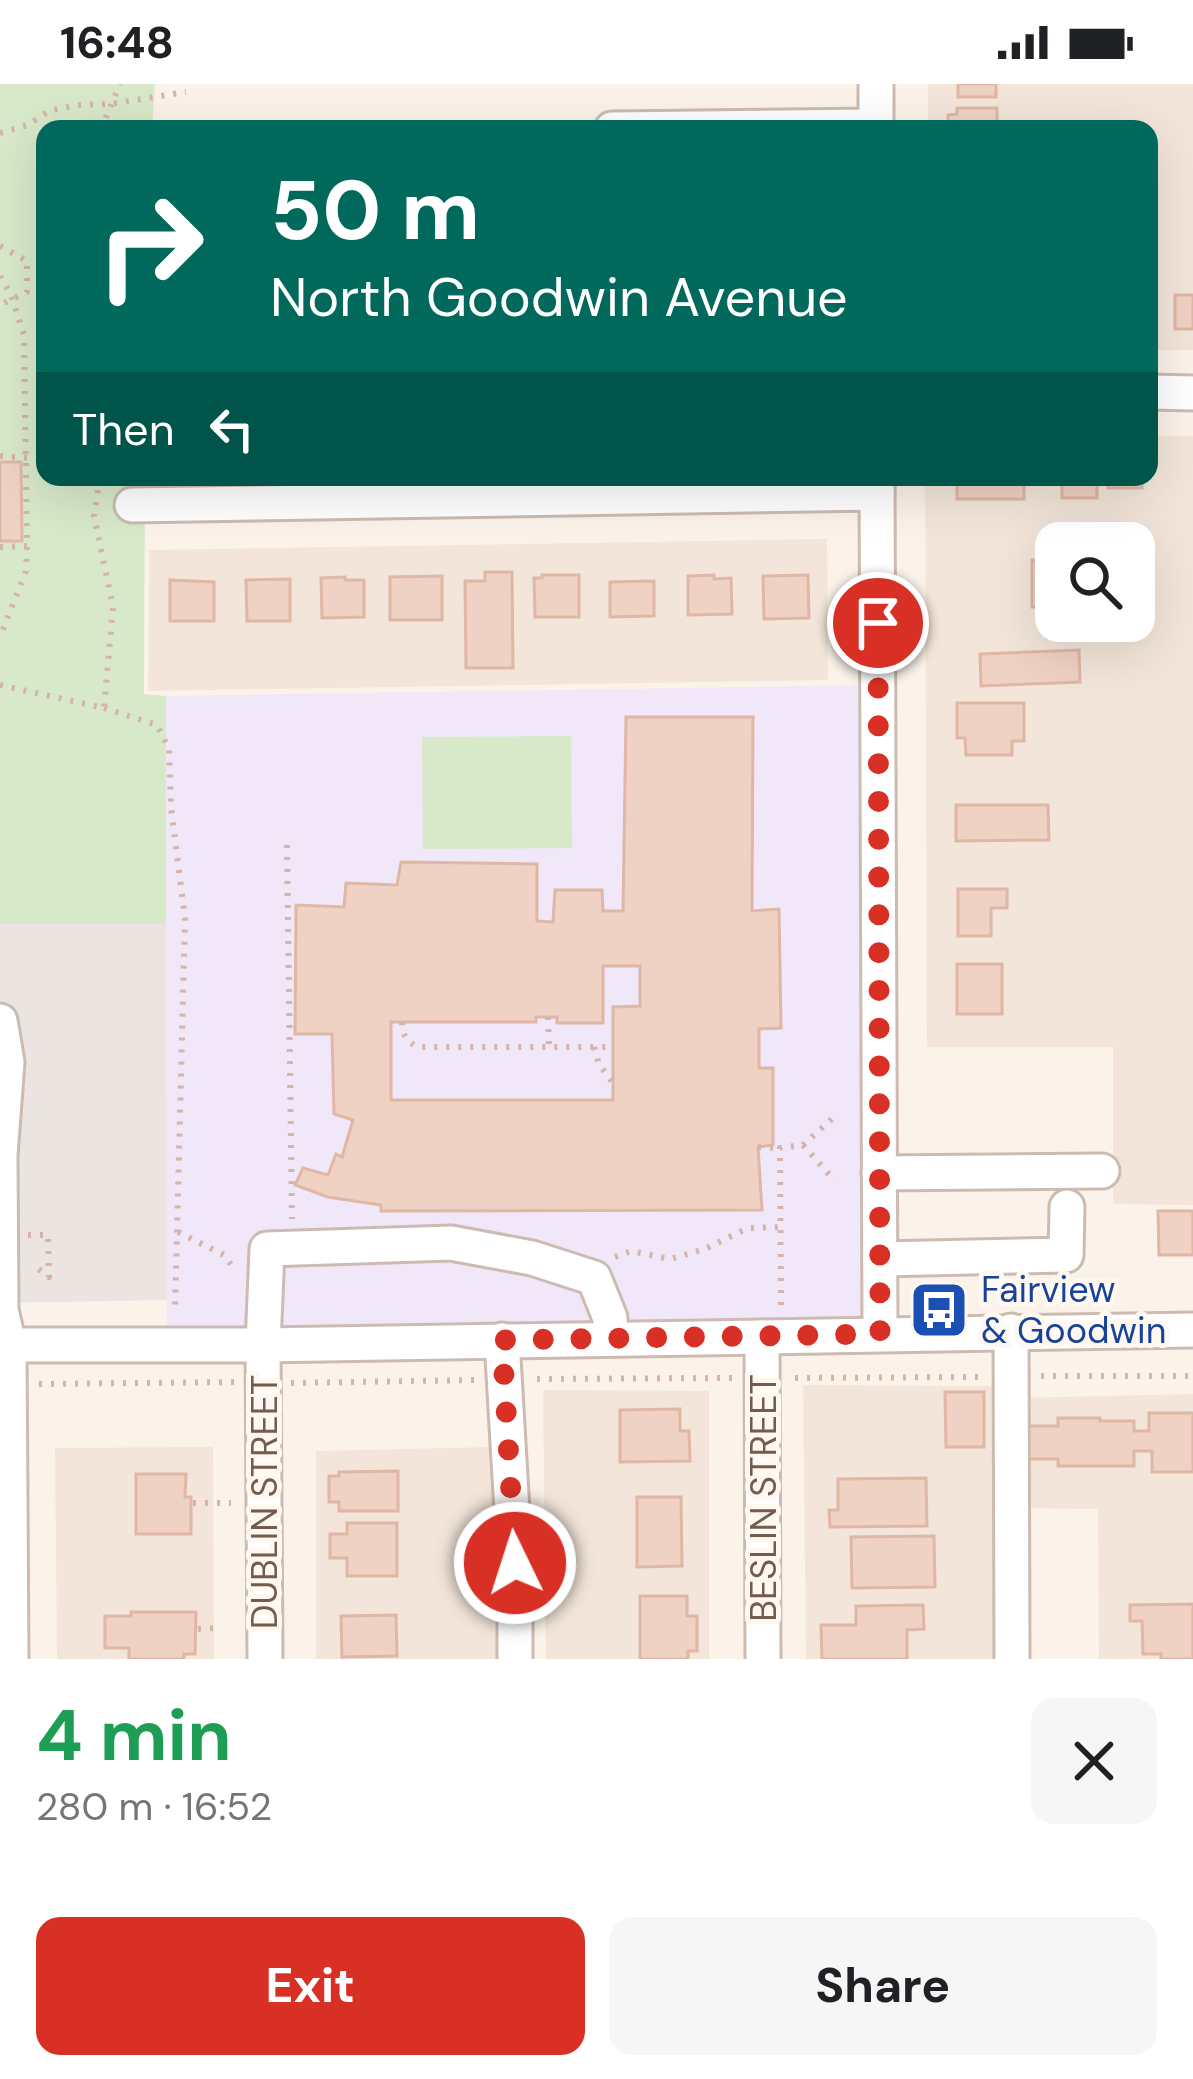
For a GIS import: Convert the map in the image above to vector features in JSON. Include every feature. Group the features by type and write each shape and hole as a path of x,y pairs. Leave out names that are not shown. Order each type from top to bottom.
{"street":[{"path":"876,84 876,120"},
{"path":"1158,392 1193,393"},
{"path":"132,505 840,486"},
{"path":"877,486 880,1334"},
{"path":"0,1021 7,1062 0,1155 1,1310 9,1384 10,1659"},
{"path":"879,1173 1102,1171"},
{"path":"880,1259 1066,1256 1067,1207"},
{"name":"DUBLIN STREET","path":"265,1659 267,1249 451,1243 532,1258 594,1278 610,1318 611,1339"},
{"path":"4,1345 1193,1330"},
{"path":"1011,1331 1012,1659"},
{"name":"BESLIN STREET","path":"762,1337 764,1659"},
{"path":"502,1340 515,1563 515,1659"}],"path":[{"path":"104,120 119,84"},
{"path":"0,133 77,105 186,92"},
{"path":"0,246 27,261 27,292 0,305"},
{"path":"0,276 24,334 27,546 26,571 0,637"},
{"path":"0,456 36,458"},
{"path":"99,486 94,516 113,607 104,708"},
{"path":"0,547 27,546"},
{"path":"0,685 157,725 169,749 185,918 175,1310"},
{"path":"287,845 292,1224"},
{"path":"548,1017 549,1047"},
{"path":"402,1022 408,1043 418,1047 613,1047"},
{"path":"594,1047 613,1083"},
{"path":"758,1147 803,1145 836,1115"},
{"path":"803,1145 836,1181"},
{"path":"780,1148 781,1305"},
{"path":"606,1269 617,1254 631,1251 670,1259 705,1250 748,1228 780,1226"},
{"path":"178,1232 224,1255 236,1271"},
{"path":"9,1384 238,1382"},
{"path":"193,1503 264,1502"},
{"path":"197,1629 221,1628"}],"shaded area":[{"path":"928,84 1193,84 1193,350 1158,350 1158,120 928,120"},
{"path":"1158,436 1193,436 1193,1205 1113,1204 1113,1047 927,1047 925,486 1158,486"},
{"path":"827,539 828,680 148,691 149,550"},
{"path":"868,685 870,1323 167,1335 166,696"},
{"path":"0,924 166,924 167,1300 0,1303"},
{"path":"803,1385 1003,1386 1003,1659 806,1659"},
{"path":"543,1390 709,1391 709,1659 546,1659"},
{"path":"1193,1394 1193,1659 1099,1659 1098,1509 1018,1508 1017,1398"},
{"path":"213,1447 214,1659 57,1659 55,1448"},
{"path":"493,1447 497,1659 316,1659 316,1451"}],"green space":[{"path":"0,84 155,84 153,120 36,120 36,486 145,486 144,694 166,696 166,924 0,924"},
{"path":"571,736 572,848 423,849 422,737"}],"building":[{"path":"958,84 996,84 996,97 958,97"},
{"path":"957,108 997,108 997,120 948,120 948,115 957,114"},
{"path":"1175,295 1193,295 1193,329 1175,329"},
{"path":"0,462 21,462 22,541 0,541"},
{"path":"957,486 1024,486 1024,499 957,499"},
{"path":"1062,486 1097,486 1097,498 1062,498"},
{"path":"1032,560 1035,560 1035,607"},
{"path":"485,572 512,572 513,668 466,668 465,581 485,581"},
{"path":"579,575 579,617 535,617 534,578"},
{"path":"714,575 714,579 731,578 732,614 688,615 688,576"},
{"path":"808,575 809,618 764,619 763,576"},
{"path":"442,576 442,620 390,620 390,577"},
{"path":"321,578 364,580 364,617 322,618"},
{"path":"290,579 290,621 247,621 246,580"},
{"path":"170,580 214,582 214,621 170,621"},
{"path":"654,581 654,616 610,617 610,582"},
{"path":"1079,650 1080,682 981,686 980,654"},
{"path":"957,703 1024,703 1024,741 1012,741 1012,755 966,755 965,738 957,738"},
{"path":"626,717 753,717 752,911 779,909 781,1028 759,1029 759,1068 773,1068 773,1145 758,1147 762,1210 381,1211 381,1205 328,1197 295,1185 303,1168 328,1175 336,1154 342,1157 353,1120 334,1114 332,1034 295,1034 296,905 344,907 346,883 397,885 401,862 537,864 537,921 553,922 555,890 602,890 603,911 623,911","holes":["603,966 640,966 640,1006 613,1007 613,1100 391,1100 391,1022 536,1022 536,1017 557,1017 557,1023 603,1023"]},
{"path":"956,805 1048,805 1049,840 956,841"},
{"path":"958,889 1007,889 1007,908 991,908 991,936 958,936"},
{"path":"957,964 1002,964 1002,1014 957,1014"},
{"path":"1158,1211 1193,1211 1193,1255 1159,1255"},
{"path":"945,1392 984,1392 984,1447 946,1447"},
{"path":"680,1409 680,1431 689,1431 690,1461 620,1462 620,1410"},
{"path":"1149,1413 1193,1413 1193,1472 1152,1472 1152,1451 1134,1451 1134,1466 1058,1466 1058,1459 1028,1459 1028,1426 1058,1426 1058,1418 1100,1418 1134,1421 1134,1431 1149,1431"},
{"path":"398,1471 398,1511 339,1511 339,1502 329,1502 329,1476"},
{"path":"136,1474 186,1474 191,1534 136,1534"},
{"path":"926,1478 927,1526 830,1527 829,1510 838,1510 838,1479"},
{"path":"637,1497 681,1497 682,1566 637,1567"},
{"path":"347,1523 397,1523 397,1576 347,1576 347,1558 330,1558 330,1534 347,1534"},
{"path":"934,1536 935,1587 852,1588 851,1537"},
{"path":"640,1596 687,1596 687,1616 697,1616 697,1651 688,1651 688,1659 640,1659"},
{"path":"1193,1604 1193,1659 1143,1654 1142,1621 1130,1621 1130,1605"},
{"path":"923,1605 924,1629 907,1630 907,1659 822,1659 821,1625 856,1625 856,1606"},
{"path":"131,1612 196,1612 195,1654 184,1654 184,1659 129,1659 129,1648 105,1648 105,1616 131,1616"},
{"path":"396,1615 397,1656 342,1657 341,1616"}],"place":[{"name":"Fairview & Goodwin","path":"939,1310"}],"route":[{"path":"515,1563 502,1340 880,1334 878,623"}]}
